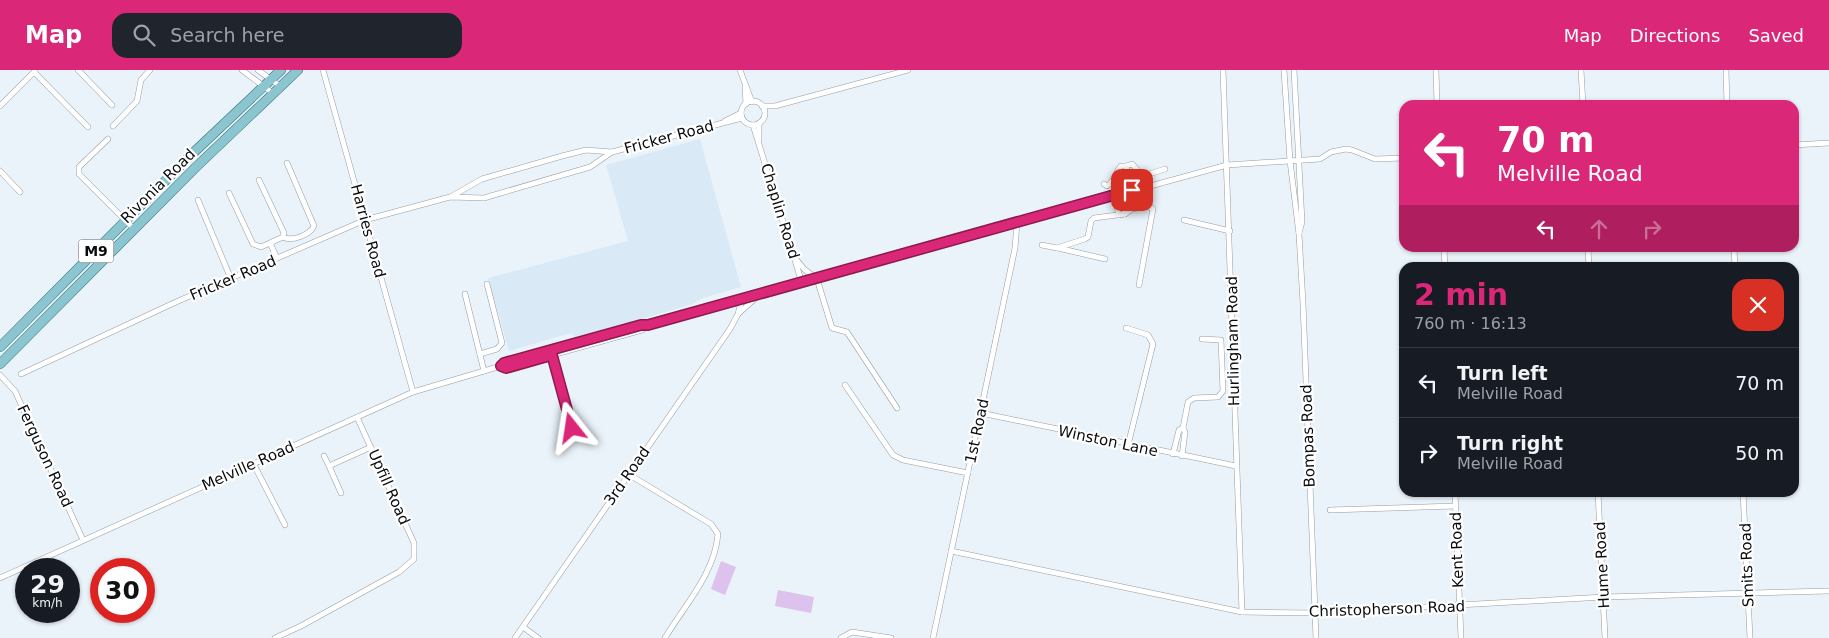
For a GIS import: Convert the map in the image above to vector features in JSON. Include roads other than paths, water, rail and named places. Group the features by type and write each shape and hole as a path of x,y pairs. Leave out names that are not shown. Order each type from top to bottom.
{"main road":[{"name":"M9","path":"264,86 282,70"},
{"name":"M9","path":"274,94 298,70"},
{"name":"Rivonia Road","path":"0,347 192,154 264,86"},
{"name":"Rivonia Road","path":"0,364 196,167 274,94"}],"street":[{"path":"78,70 112,105"},
{"path":"113,126 137,101 140,80 150,70"},
{"path":"242,70 274,94"},
{"path":"258,70 281,87"},
{"name":"Harries Road","path":"323,70 413,392"},
{"path":"740,70 746,104 742,116 746,123 756,124 765,112 775,106"},
{"path":"746,104 752,102 762,106 775,106 908,70"},
{"name":"Hurlingham Road","path":"1223,70 1242,612"},
{"name":"Bompas Road","path":"1284,70 1290,161 1299,234 1316,638"},
{"name":"Bompas Road","path":"1294,70 1302,222 1299,234"},
{"path":"1436,70 1437,100"},
{"path":"1581,70 1583,100"},
{"path":"1726,70 1727,100"},
{"path":"0,106 35,71 88,126"},
{"path":"744,86 752,102"},
{"path":"762,106 765,112"},
{"name":"Fricker Road","path":"22,374 365,220 450,197 482,179 542,162 586,150 612,152 730,122 742,116"},
{"name":"Chaplin Road","path":"756,124 802,283"},
{"path":"108,139 80,168 79,174 134,229"},
{"path":"1799,145 1829,143"},
{"name":"Melville Road","path":"0,578 413,392 501,366 504,363 759,295 1120,193 1227,165 1320,159 1331,152 1346,149 1374,159 1399,158"},
{"name":"Fricker Road","path":"450,197 484,198 590,167 612,152"},
{"path":"229,193 253,244 260,247 283,237 293,239 312,230 314,226 287,163"},
{"path":"1104,184 1107,186 1111,183 1121,166 1132,164 1142,176 1165,169"},
{"path":"1126,166 1132,190"},
{"path":"0,170 20,192"},
{"path":"259,180 282,226 283,237"},
{"path":"1120,193 1125,214"},
{"path":"1114,195 1119,216"},
{"path":"198,200 231,279"},
{"path":"1057,248 1088,237 1091,221 1094,218 1119,216 1148,206 1153,209 1139,285"},
{"path":"1184,220 1230,230"},
{"name":"1st Road","path":"932,638 981,413 1014,248 1017,223"},
{"path":"270,243 278,258"},
{"path":"1042,245 1105,259"},
{"path":"794,258 817,279 832,328 847,332 897,408"},
{"path":"480,354 497,349 502,343 487,284"},
{"path":"465,294 484,371"},
{"name":"3rd Road","path":"516,638 738,314 759,295"},
{"name":"3rd Road","path":"738,314 742,299"},
{"name":"Melville Road","path":"501,366 506,368 642,330 648,325"},
{"path":"1126,328 1148,335 1153,344 1128,445"},
{"path":"1182,456 1185,432 1183,428 1190,400 1218,397 1223,391 1221,340 1202,339"},
{"path":"552,355 572,428"},
{"name":"Ferguson Road","path":"0,375 15,391 83,540"},
{"path":"844,385 893,455 902,460 968,473"},
{"name":"Winston Lane","path":"981,413 1236,466"},
{"name":"Upfill Road","path":"274,638 301,626 400,572 414,559 414,543 357,417"},
{"path":"1173,454 1179,430 1183,428"},
{"path":"329,466 371,447"},
{"path":"324,456 341,493"},
{"path":"253,463 285,525"},
{"path":"628,474 711,524 718,534 716,549 703,580 665,638"},
{"name":"Kent Road","path":"1455,497 1461,638"},
{"name":"Hume Road","path":"1598,497 1606,638"},
{"name":"Smits Road","path":"1744,497 1750,638"},
{"path":"1330,510 1455,506"},
{"name":"Christopherson Road","path":"951,551 1242,612 1315,613 1604,597 1829,591"},
{"path":"523,627 538,638"},
{"path":"841,638 852,632 891,638"}]}
